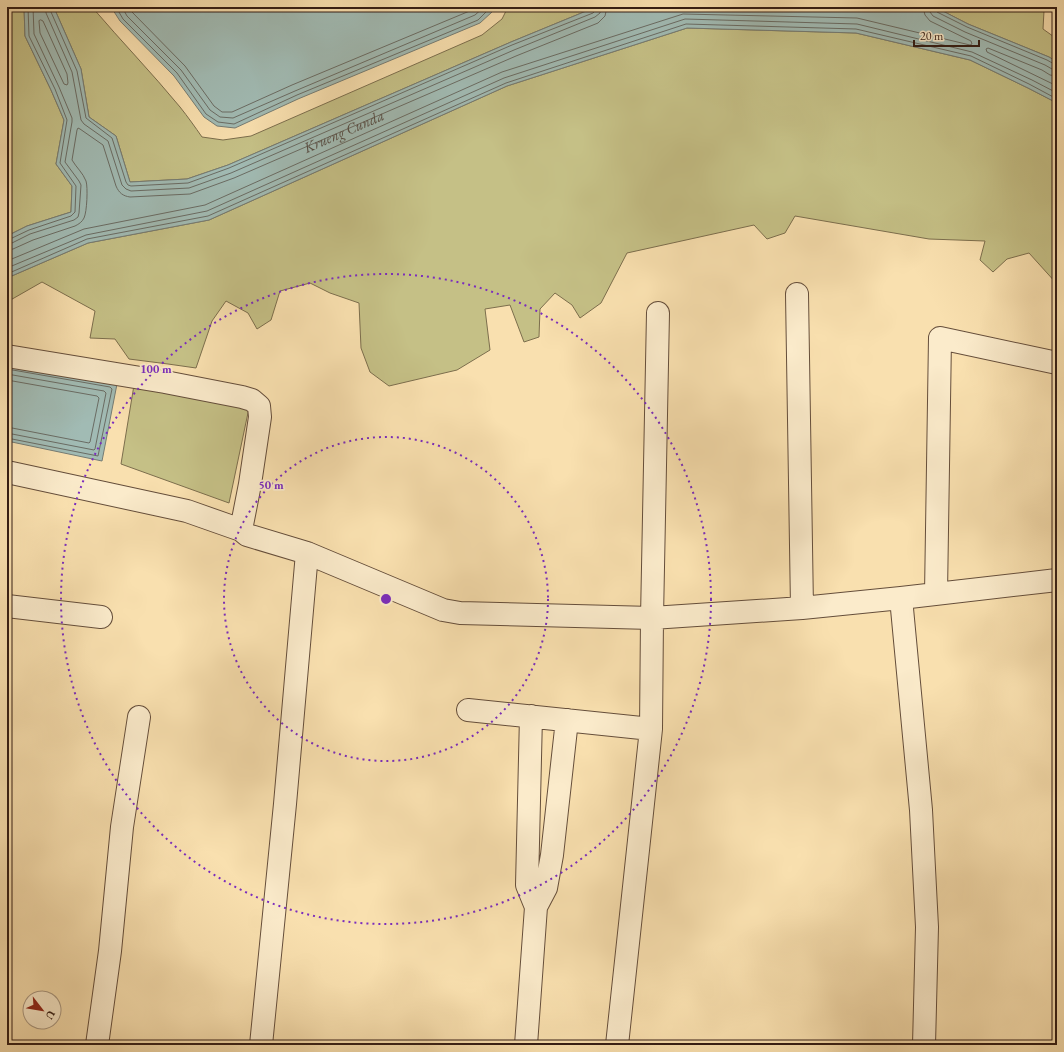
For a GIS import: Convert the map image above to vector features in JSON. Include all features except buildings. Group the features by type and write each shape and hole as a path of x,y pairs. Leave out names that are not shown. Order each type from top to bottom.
{"street":[{"path":"798,294 802,608"},
{"path":"617,1045 651,729 658,313"},
{"path":"936,594 940,338 1057,363"},
{"path":"7,356 165,382 252,400 259,406 260,417 250,484 241,530"},
{"path":"7,472 187,511 241,530 247,535 307,554 443,610 460,613 652,618 802,608 1057,580"},
{"path":"261,1045 286,804 307,554"},
{"path":"901,598 921,810 927,927 924,1045"},
{"path":"7,606 101,617"},
{"path":"468,710 651,729"},
{"path":"531,716 527,885 536,908"},
{"path":"97,1045 110,951 122,827 139,717"},
{"path":"526,1045 536,908 546,888 552,855 567,720"}],"shaded area":[{"path":"7,7 24,7 25,36 64,120 56,164 72,186 71,212 27,226 7,236"},
{"path":"54,7 92,7 186,114 202,137 223,140 251,136 482,35 502,19 508,7 596,7 511,42 228,165 187,179 130,182 116,136 89,117 81,69"},
{"path":"935,7 1037,7 1044,11 1043,29 1057,39 1057,62 1049,57 968,24"},
{"path":"687,28 856,33 970,60 1057,103 1057,284 1029,253 1007,259 993,272 980,260 985,241 929,239 795,216 785,233 767,239 754,225 627,253 601,303 580,318 572,305 555,293 540,309 539,337 524,342 510,305 485,309 490,350 457,370 389,386 370,372 361,348 359,303 330,293 310,283 280,291 271,320 257,329 248,313 226,301 212,321 196,368 129,359 115,339 90,338 95,311 42,282 7,302 7,278 88,243 209,220 507,86"},
{"path":"134,385 249,408 229,503 121,464"}],"water":[{"name":"Krueng Cunda","path":"24,7 54,7 81,69 89,117 116,136 130,182 187,179 228,165 511,42 596,7 935,7 968,24 1049,57 1057,62 1057,103 970,60 856,33 687,28 507,86 209,220 88,243 7,278 7,236 27,226 71,212 72,186 56,164 64,120 25,36"},
{"path":"111,7 494,7 492,12 480,23 298,99 235,128 217,126 204,117 174,76 120,21"},
{"path":"7,365 117,384 102,461 7,441"}]}
